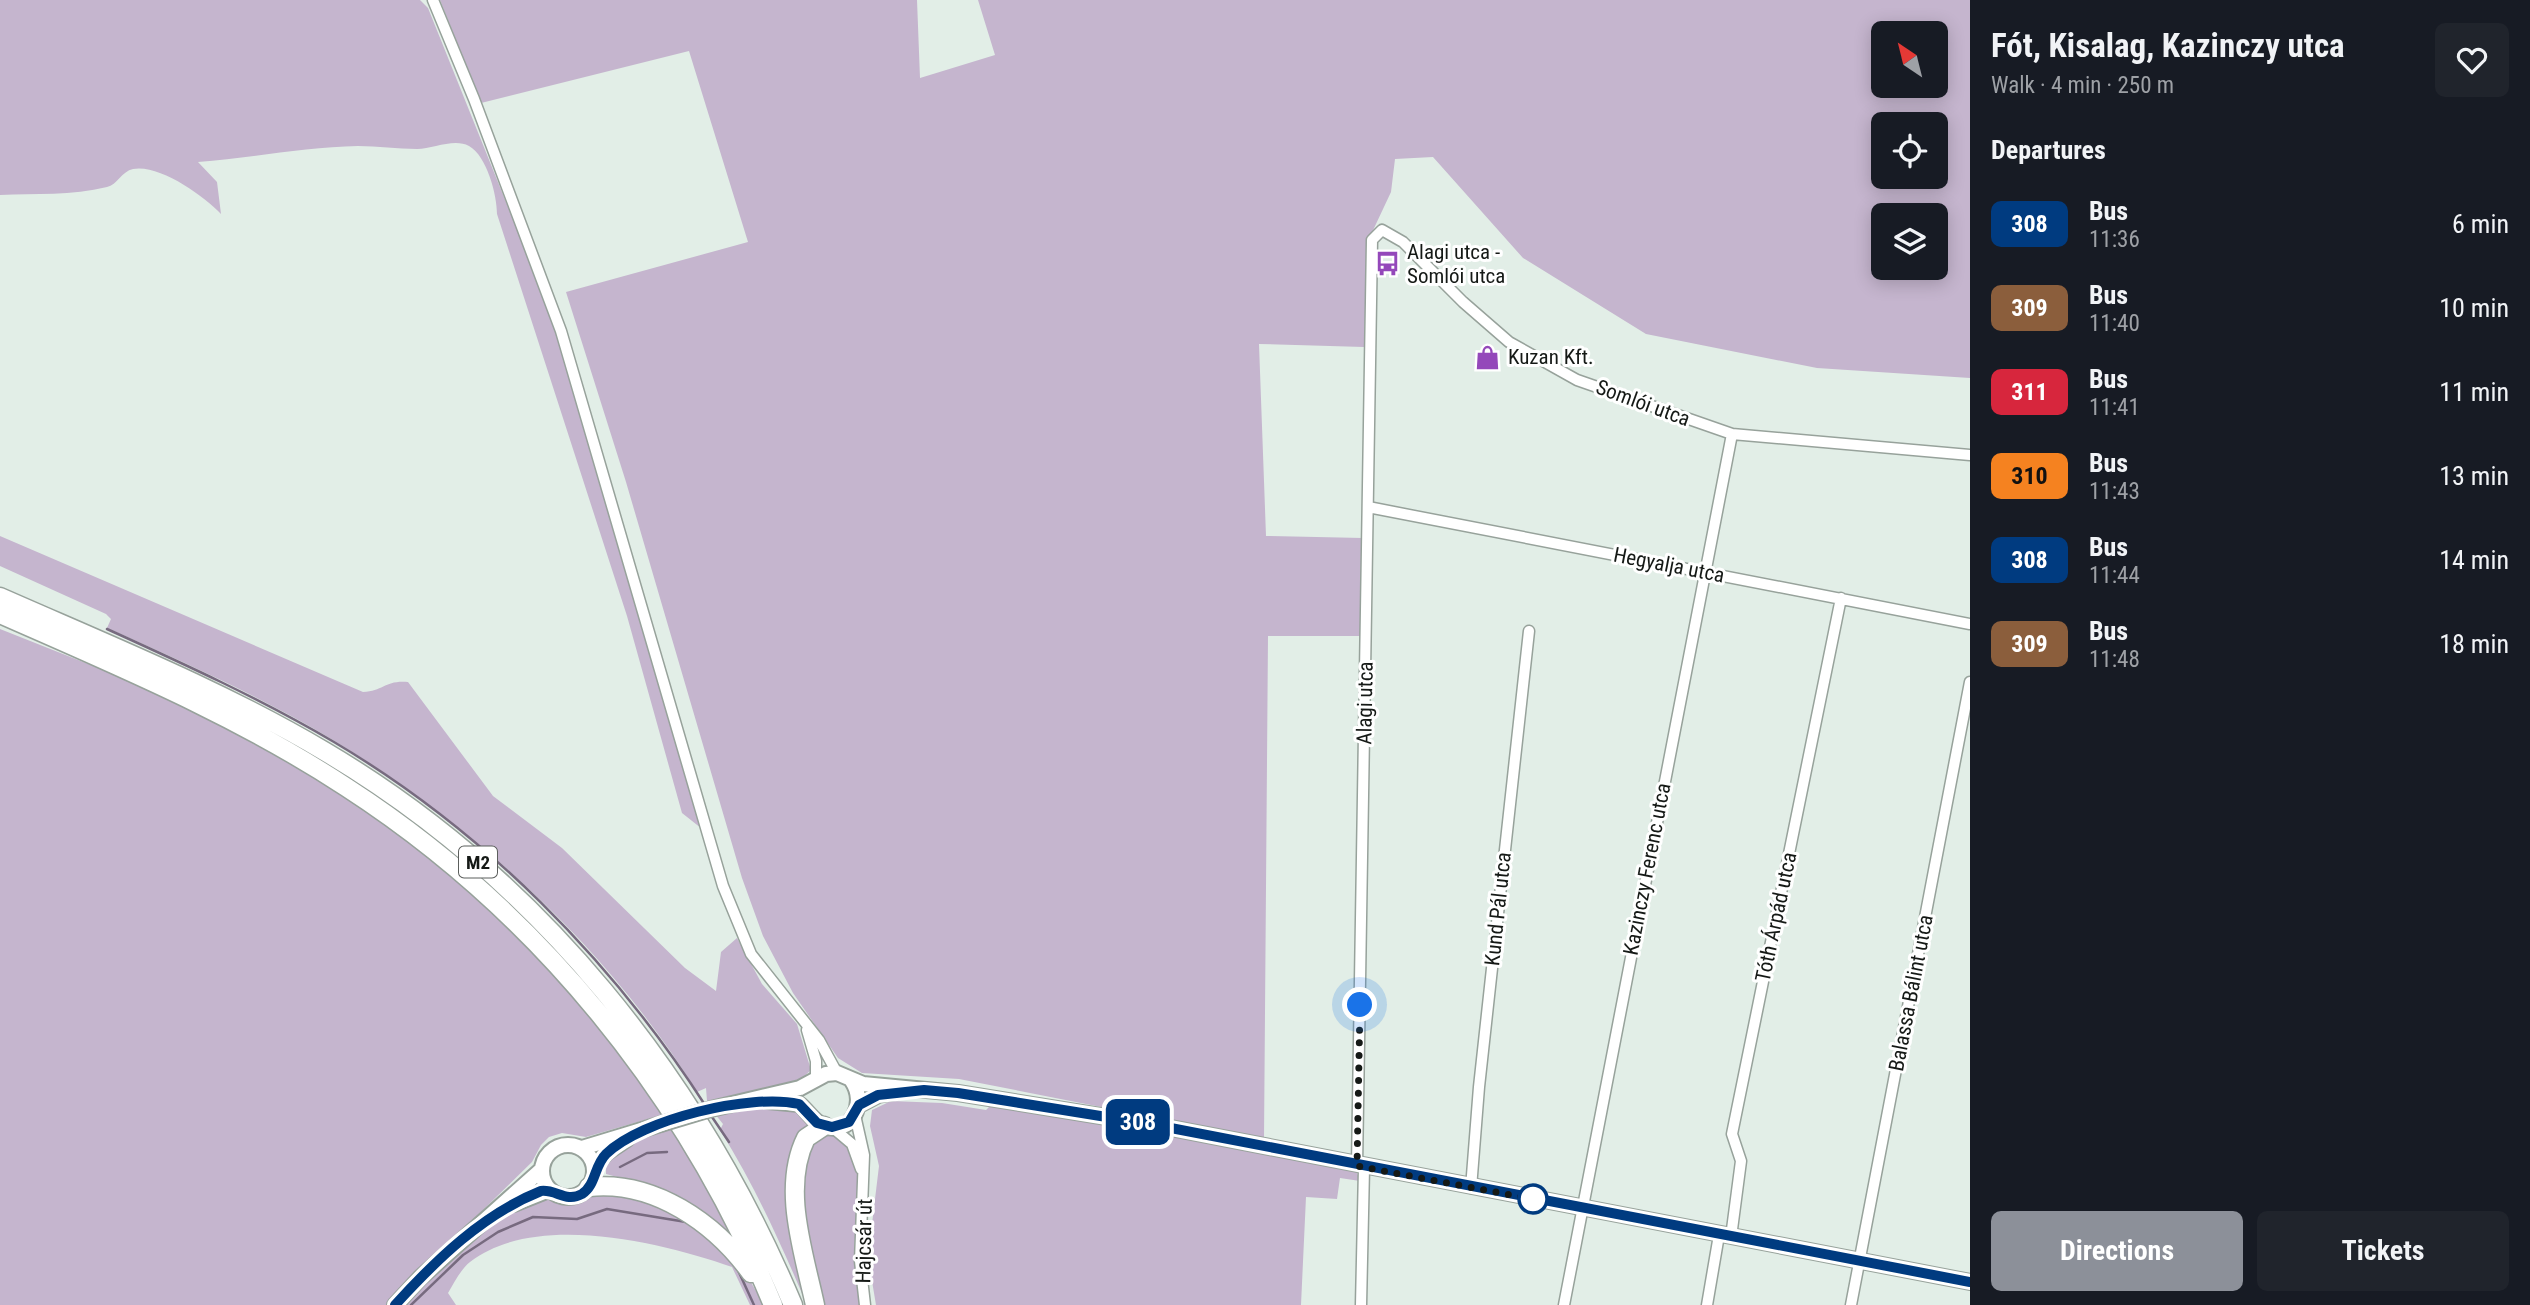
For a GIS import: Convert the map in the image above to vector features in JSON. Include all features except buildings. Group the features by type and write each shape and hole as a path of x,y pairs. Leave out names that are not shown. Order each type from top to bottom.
{"highway":[{"name":"M2","path":"0,597 219,695 326,752 414,811 516,896 604,989 674,1080 746,1201 793,1305"},
{"name":"M2","path":"0,614 148,680 279,747 346,787 402,826 504,911 589,1000 659,1092 711,1175 772,1303"},
{"path":"814,1305 798,1217 796,1173 806,1138 828,1127"},
{"path":"589,1187 606,1185 630,1190 697,1218 735,1251 772,1303"}],"street":[{"path":"433,0 561,331 723,886 751,954 803,1020 837,1073 852,1081 1150,1124 1360,1167 1970,1282"},
{"name":"Somlói utca","path":"1372,240 1382,230 1403,242 1463,302 1509,342 1536,360 1577,380 1731,434 1970,455"},
{"name":"Alagi utca","path":"1361,1305 1360,1167 1372,240"},
{"name":"Kazinczy Ferenc utca","path":"1564,1305 1731,434"},
{"name":"Hegyalja utca","path":"1368,507 1970,624"},
{"name":"Tóth Árpád utca","path":"1707,1305 1741,1161 1732,1134 1841,598"},
{"name":"Kund Pál utca","path":"1471,1188 1479,1087 1529,631"},
{"name":"Balassa Bálint utca","path":"1851,1305 1970,682"},
{"path":"803,1020 813,1047 813,1082 807,1093 807,1111"},
{"path":"582,1148 837,1073"},
{"path":"852,1081 857,1088 858,1110"},
{"path":"745,1101 791,1102 828,1127 841,1126 878,1095 924,1090"},
{"name":"Hajcsár út","path":"858,1110 864,1155 860,1261 865,1305"},
{"name":"Hajcsár út","path":"828,1127 852,1144 864,1176"},
{"path":"541,1170 549,1190 565,1198 574,1197 589,1187 594,1168 606,1153 637,1133"},
{"path":"395,1305 420,1278 495,1214 541,1170 545,1157 555,1148 569,1144 582,1148 594,1168"},
{"path":"495,1214 524,1198 549,1190"}],"shaded area":[{"path":"0,0 420,0 428,8 559,334 706,832 682,813 627,616 497,214 490,177 481,158 469,146 450,143 423,149 358,146 318,148 198,162 217,182 221,214 180,182 144,169 129,170 111,186 94,190 0,195"},
{"path":"440,0 917,0 920,78 995,55 978,0 1970,0 1970,378 1817,368 1646,334 1523,258 1433,157 1395,159 1391,192 1368,241 1364,347 1259,344 1266,536 1363,538 1361,636 1268,636 1264,1139 959,1079 862,1073 838,1058 793,993 763,936 742,878 626,482 566,292 748,242 689,51 481,103"},
{"path":"0,536 363,692 408,682 493,796 562,848 685,968 716,991 721,952 737,938 762,984 797,1024 811,1070 799,1081 707,1101 706,1088 697,1092 659,1035 616,981 519,879 465,833 409,790 293,717 107,628 111,619 106,614 0,566"},
{"path":"0,629 204,710 298,761 450,869 506,920 589,1009 665,1114 586,1137 562,1133 549,1137 541,1145 532,1162 386,1305 0,1305"},
{"path":"891,1101 942,1103 986,1110 993,1103 1356,1170 1360,1181 1340,1178 1337,1199 1306,1197 1301,1305 876,1305 868,1257 879,1166 870,1126 872,1110"},
{"path":"779,1102 792,1103 809,1122 801,1136 807,1305 767,1216 720,1130 723,1124 715,1114"},
{"path":"673,1126 745,1252 714,1221 682,1201 647,1186 606,1174 606,1160 636,1138"},
{"path":"827,1133 842,1138 852,1150 857,1166 858,1205 854,1257 862,1305 824,1305 810,1243 804,1200 807,1158 814,1139"},
{"path":"597,1190 670,1207 741,1265 764,1305 750,1305 732,1267 636,1241 563,1235 529,1238 497,1247 470,1262 448,1293 456,1305 404,1305 470,1240 512,1208 530,1198 544,1195 570,1203"}],"waterway":[{"path":"107,629 222,682 306,726 389,777 442,816 493,857 586,949 668,1051 705,1105"},
{"path":"710,1114 729,1142"},
{"path":"620,1167 647,1153 667,1152"},
{"path":"411,1305 463,1255 498,1232 533,1217 577,1219 607,1209 686,1222"},
{"path":"737,1268 754,1305"}],"bus line":[{"name":"308","path":"395,1305 420,1278 495,1214 541,1191 549,1190 565,1198 582,1193 589,1187 594,1168 606,1153 637,1133 745,1101 799,1104 817,1123 824,1126 841,1126 856,1115 859,1105 878,1095 924,1090 1150,1124 1364,1168 1970,1282"}],"place":[{"name":"Alagi utca - Somlói utca","path":"1387,264"},
{"name":"Kuzan Kft.","path":"1488,357"}],"route":[{"path":"1360,1005 1357,1166 1538,1200 1533,1199"}]}
